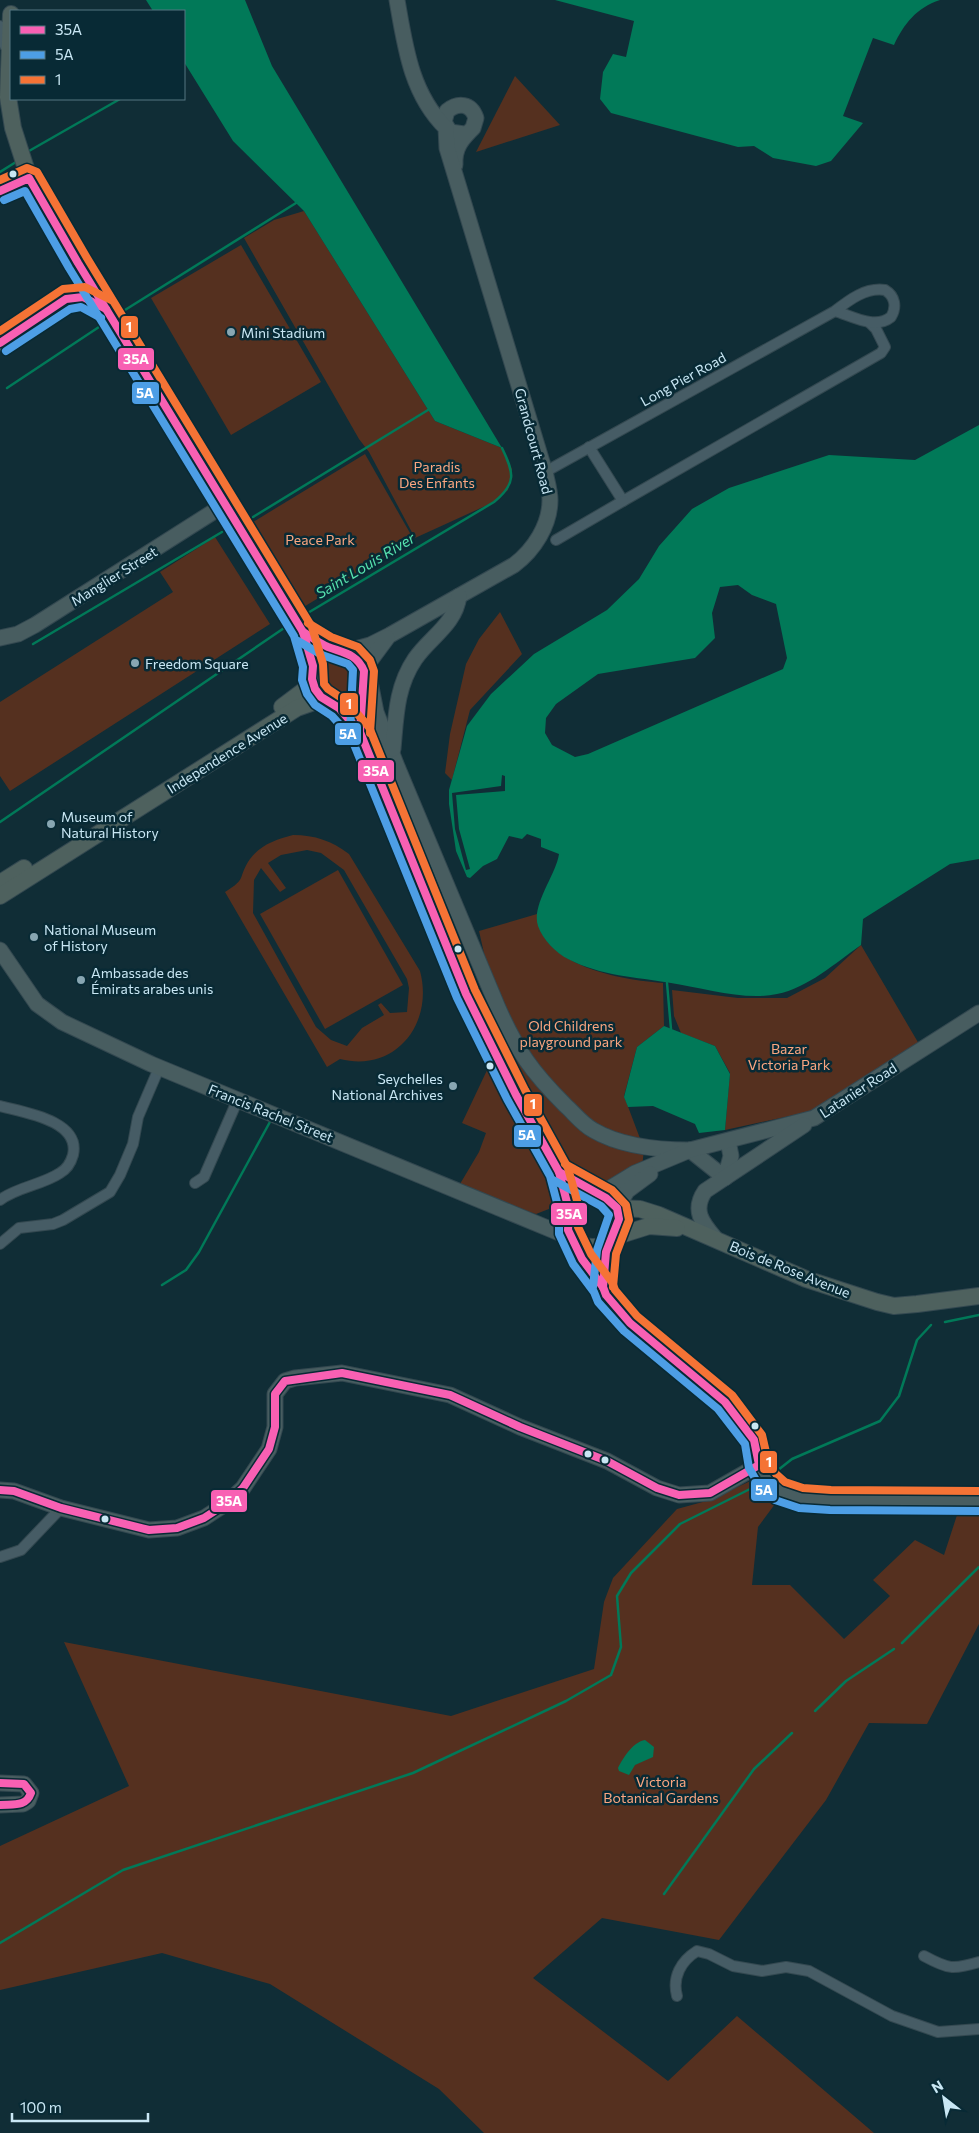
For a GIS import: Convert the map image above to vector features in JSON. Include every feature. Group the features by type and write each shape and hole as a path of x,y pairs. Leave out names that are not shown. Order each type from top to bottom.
{"main road":[{"path":"10,28 8,98 13,128 29,178 90,283 301,630 315,689 321,697 332,702 360,732 466,994 516,1095 559,1172 569,1210 566,1223 572,1237 588,1247 603,1245 612,1239 619,1223 617,1208 606,1198 574,1183 559,1172"},
{"path":"66,299 75,286 78,263"},
{"path":"66,299 83,297 106,309"},
{"path":"301,630 358,658 364,675 360,732"},
{"path":"312,672 319,658 342,650"},
{"name":"Independence Avenue","path":"0,883 291,702 306,688 312,672"},
{"path":"332,702 352,699 364,675"},
{"name":"Independence Avenue","path":"0,896 297,708 314,702 332,702"},
{"path":"569,1210 581,1197 599,1195"},
{"name":"Bois de Rose Avenue","path":"617,1208 640,1209 715,1238 806,1279 877,1302 894,1306 979,1296"},
{"name":"Bois de Rose Avenue","path":"612,1239 649,1226 692,1229"}],"street":[{"path":"397,2 408,57 416,83 432,115 455,134 464,134"},
{"path":"0,26 8,57"},
{"path":"416,83 427,96 439,105 450,108 464,105 474,112 475,123 473,128 464,134 456,153 456,172"},
{"path":"446,128 444,117 450,108"},
{"name":"Grandcourt Road","path":"342,650 370,645 514,565 531,549 547,517 550,500 546,472 445,139 446,128"},
{"path":"0,343 90,283"},
{"name":"Long Pier Road","path":"546,472 866,292 885,290 892,297 894,312 887,321 869,322"},
{"path":"556,540 881,353 885,347 876,329 869,322 835,311"},
{"path":"589,447 623,501"},
{"name":"Manglier Street","path":"0,638 18,634 35,625 224,505"},
{"path":"392,755 400,689 416,658 454,615 459,596"},
{"path":"390,635 364,675 370,682 376,712 392,755 513,1044 526,1064 543,1084 593,1130 610,1138 642,1146 664,1150 690,1150 725,1178"},
{"name":"Francis Rachel Street","path":"0,950 31,996 47,1012 78,1030 159,1068 572,1237"},
{"name":"Latanier Road","path":"599,1195 635,1173 690,1150 814,1118 979,1013"},
{"path":"0,1244 19,1228 53,1224 110,1192 120,1175 132,1144 138,1117 159,1068"},
{"path":"195,1183 204,1177 238,1100"},
{"path":"0,1106 53,1121 66,1130 72,1141 74,1151 71,1161 63,1172 0,1200"},
{"path":"715,1238 701,1222 698,1204 705,1191 814,1118"},
{"path":"725,1178 731,1156 728,1140"},
{"name":"Latanier Road","path":"617,1208 627,1192 669,1160"},
{"path":"572,1237 582,1259 603,1287 606,1295 630,1323 725,1402 754,1440 759,1465 768,1480 780,1490 801,1498 979,1501"},
{"path":"603,1287 603,1273 612,1239"},
{"path":"0,1490 14,1491 60,1508 149,1530 177,1528 204,1518 227,1503 243,1488 269,1449 275,1428 274,1406 278,1388 285,1382 295,1378 342,1373 450,1395 520,1428 607,1461 651,1486 679,1495 710,1493 759,1465"},
{"path":"0,1556 21,1550 60,1508"},
{"path":"0,1783 24,1784 31,1792 28,1801 23,1804 0,1805"},
{"path":"677,1996 674,1985 679,1970 686,1958 697,1951 709,1954 734,1966 762,1971 786,1967 809,1971 892,2016 938,2032 979,2029"},
{"path":"924,1956 946,1968 964,1967 979,1962"}],"green space":[{"path":"515,76 560,125 476,152"},
{"name":"Paradis Des Enfants","path":"304,211 435,421 502,448 512,469 508,490 494,502 415,538 369,452 359,439 244,238 274,220"},
{"name":"Mini Stadium","path":"241,245 321,382 231,435 151,298"},
{"name":"Peace Park","path":"365,454 414,540 302,608 270,557 253,522"},
{"name":"Freedom Square","path":"215,537 270,624 10,791 0,776 0,702 173,592 160,572"},
{"path":"500,612 522,654 470,710 452,780 445,773 450,734 466,664 479,639"},
{"path":"338,660 345,661 351,665 355,671 355,685 351,691 345,695 338,696 331,695 325,691 321,685 320,678 321,671 325,665 331,661"},
{"path":"293,835 309,836 330,842 349,854 420,971 423,990 421,1009 416,1025 406,1040 394,1051 378,1058 360,1061 340,1059 327,1067 225,892 237,884 246,865 254,854 269,843","holes":["307,850 321,853 344,870 407,979 409,988 407,1012 390,1013 381,1003 378,1005 384,1015 362,1028 347,1046 331,1040 316,1027 253,913 254,880 261,868 280,892 286,888 268,863 281,855"]},
{"path":"338,870 403,985 325,1029 260,914"},
{"name":"Old Childrens playground park","path":"537,914 541,932 552,946 567,958 606,974 663,983 664,1026 637,1047 624,1096 644,1149 642,1168 599,1195 559,1172 516,1095 479,931"},
{"name":"Bazar Victoria Park","path":"861,945 919,1044 813,1111 725,1130 730,1073 715,1046 681,1033 674,1016 672,990 738,998 787,998 825,978"},
{"path":"489,1066 561,1194 554,1207 536,1214 457,1189 479,1152 486,1133 462,1123"},
{"name":"Victoria Botanical Gardens","path":"759,1477 775,1504 758,1527 752,1585 790,1585 844,1639 890,1596 873,1580 915,1540 944,1555 958,1512 979,1514 979,1624 927,1724 869,1723 826,1800 719,1940 602,1918 533,1978 668,2081 737,2016 874,2133 484,2133 439,2089 270,1984 162,1953 0,1990 0,1846 129,1786 64,1642 451,1716 594,1669 604,1602 613,1578 677,1509 710,1500"}],"shaded area":[{"path":"146,0 245,0 272,66 502,448 435,421 304,211 233,141 185,64 185,10 152,10"},
{"path":"555,0 940,0 924,7 918,12 902,30 894,45 873,38 843,116 863,123 831,161 816,166 773,158 754,146 738,147 611,113 600,99 603,72 613,54 626,57 634,21"},
{"path":"979,425 979,859 950,864 863,919 861,945 810,981 788,991 765,996 724,993 606,972 580,965 559,953 550,946 538,926 538,909 559,854 541,847 541,839 527,834 522,839 509,836 497,859 483,866 470,878 467,877 456,851 449,804 449,790 467,726 491,694 534,654 607,610 639,579 659,546 692,509 729,488 829,455 915,460","holes":["738,585 752,595 776,604 787,658 783,669 588,754 575,757 552,745 545,733 546,718 556,704 598,674 695,658 715,638 712,613 720,587"]},
{"path":"664,1026 715,1046 730,1074 725,1130 699,1133 695,1124 653,1106 628,1107 624,1097 637,1047"},
{"path":"645,1740 654,1747 653,1757 635,1765 629,1775 619,1771 618,1768 629,1751 636,1744"}],"pier":[{"path":"502,775 505,776 505,791 456,795 459,829 470,869 466,870 455,829 452,793 501,786"}],"waterway":[{"path":"29,151 118,100"},
{"path":"0,172 16,162"},
{"path":"117,315 296,203"},
{"path":"7,388 108,321"},
{"path":"253,517 428,410"},
{"name":"Saint Louis River","path":"301,617 494,502 507,489 511,477 509,464 502,448"},
{"path":"33,644 222,532"},
{"name":"Saint Louis River","path":"0,822 290,624"},
{"path":"667,983 671,1029"},
{"path":"162,1285 186,1270 199,1252 271,1120"},
{"path":"945,1322 979,1315"},
{"path":"773,1474 792,1459 880,1421 899,1396 917,1340 931,1325"},
{"path":"0,1943 123,1870 413,1773 566,1701 611,1675 621,1647 617,1596 631,1573 680,1524 760,1484"},
{"path":"902,1643 979,1567"},
{"path":"815,1711 846,1681 894,1649"},
{"path":"664,1894 754,1769 792,1733"}],"transit line":[{"name":"1","path":"0,180 27,168 37,172 87,258 312,627 323,664 324,684 328,689 346,701 369,727 475,990 525,1090 568,1168 579,1208 578,1227 591,1254 612,1282 615,1290 637,1316 732,1395 762,1435 768,1461 776,1474 785,1482 803,1488 831,1490 979,1491"},
{"name":"35A","path":"0,191 29,178 78,263 303,632 313,666 312,679 315,689 321,697 339,708 360,732 466,994 516,1095 559,1172 569,1210 568,1230 582,1259 603,1287 606,1295 630,1323 725,1402 754,1440 759,1465 710,1493 679,1495 657,1488 607,1461 520,1427 450,1395 342,1373 285,1381 275,1394 275,1427 269,1449 243,1488 227,1503 204,1518 177,1528 149,1530 61,1508 14,1491 0,1490"},
{"name":"5A","path":"4,200 25,191 69,268 294,636 303,667 302,680 307,694 315,705 332,716 351,737 457,998 507,1099 550,1176 559,1210 559,1234 573,1264 594,1292 598,1302 624,1331 718,1409 745,1444 749,1468 759,1485 775,1500 799,1508 830,1510 979,1511"},
{"name":"1","path":"0,331 63,289 85,287 111,300"},
{"name":"35A","path":"0,343 66,299 83,297 106,309"},
{"name":"5A","path":"6,351 70,309 81,307 101,318"},
{"name":"1","path":"308,623 331,637 358,647 370,660 374,671 370,733"},
{"name":"35A","path":"303,632 325,645 349,655 361,665 364,671 360,732"},
{"name":"5A","path":"298,641 322,655 348,664 353,670 350,731"},
{"name":"1","path":"565,1164 612,1190 626,1205 629,1220 616,1254 613,1287"},
{"name":"35A","path":"559,1172 606,1198 617,1208 619,1219 606,1252 603,1287"},
{"name":"5A","path":"553,1180 601,1206 609,1215 597,1250 593,1287"},
{"name":"35A","path":"0,1783 24,1784 31,1793 23,1803 0,1805"}],"place":[{"name":"Mini Stadium","path":"231,332"},
{"name":"Freedom Square","path":"135,663"},
{"name":"Museum of Natural History","path":"51,824"},
{"name":"National Museum of History","path":"34,937"},
{"name":"Ambassade des Émirats arabes unis","path":"81,980"},
{"name":"Seychelles National Archives","path":"453,1086"}]}
